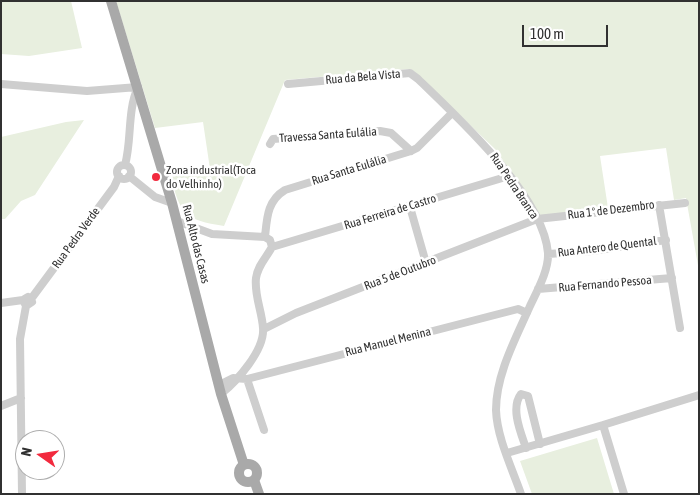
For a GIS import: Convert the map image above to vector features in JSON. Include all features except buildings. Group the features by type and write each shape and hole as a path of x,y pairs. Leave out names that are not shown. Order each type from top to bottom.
{"main road":[{"name":"Rua Alto das Casas","path":"111,1 172,203 220,389 244,465 253,465 256,469 257,475 251,481"},
{"path":"251,481 254,494"},
{"path":"251,481 259,494"}],"street":[{"name":"Rua da Bela Vista","path":"288,84 410,73 452,113"},
{"path":"1,84 86,91 138,87 134,96 128,153 125,165 119,168 119,176 123,178 129,176"},
{"name":"Rua Santa Eulália","path":"264,237 267,214 272,202 285,190 412,151 418,148 452,113"},
{"name":"Rua Pedra Branca","path":"452,113 490,150 509,176 537,218 548,254"},
{"name":"Travessa Santa Eulália","path":"270,144 273,139 380,131 391,133 412,151"},
{"path":"125,165 131,170 129,176"},
{"name":"Rua Pedra Verde","path":"27,301 114,187 119,176"},
{"path":"129,176 155,197 172,203"},
{"name":"Rua Ferreira de Castro","path":"272,247 509,176"},
{"name":"Rua 1º de Dezembro","path":"537,218 684,203"},
{"path":"660,205 680,328"},
{"path":"410,206 426,263"},
{"name":"Rua 5 de Outubro","path":"264,329 296,313 537,218"},
{"path":"177,222 212,234 264,237 270,240 272,247 261,263 256,278 258,301 264,329 259,348 243,370 244,378 264,430"},
{"name":"Rua Antero de Quental","path":"548,254 592,251 666,240"},
{"path":"521,494 507,453 496,410 500,384 538,289 548,254"},
{"name":"Rua Fernando Pessoa","path":"538,289 672,278"},
{"path":"1,303 27,301 20,327 22,494"},
{"name":"Rua Manuel Menina","path":"244,378 518,309 527,313"},
{"path":"220,389 244,378"},
{"path":"526,448 518,421 518,402 521,394 528,396 540,444"},
{"path":"507,453 699,395"},
{"path":"20,413 1,406 21,398"},
{"path":"603,425 624,494"}],"green space":[{"path":"1,1 71,1 82,48 29,56 1,54"},
{"path":"116,1 699,1 699,271 686,198 674,200 666,148 600,156 608,208 540,216 496,150 410,69 285,80 224,226 192,218 181,207 171,177 210,169 203,122 155,128"},
{"path":"84,120 35,195 21,201 5,219 1,219 1,137 66,122"},
{"path":"597,438 614,494 532,494 520,461"}],"place":[{"name":"Zona industrial(Toca do Velhinho)","path":"156,177"}]}
